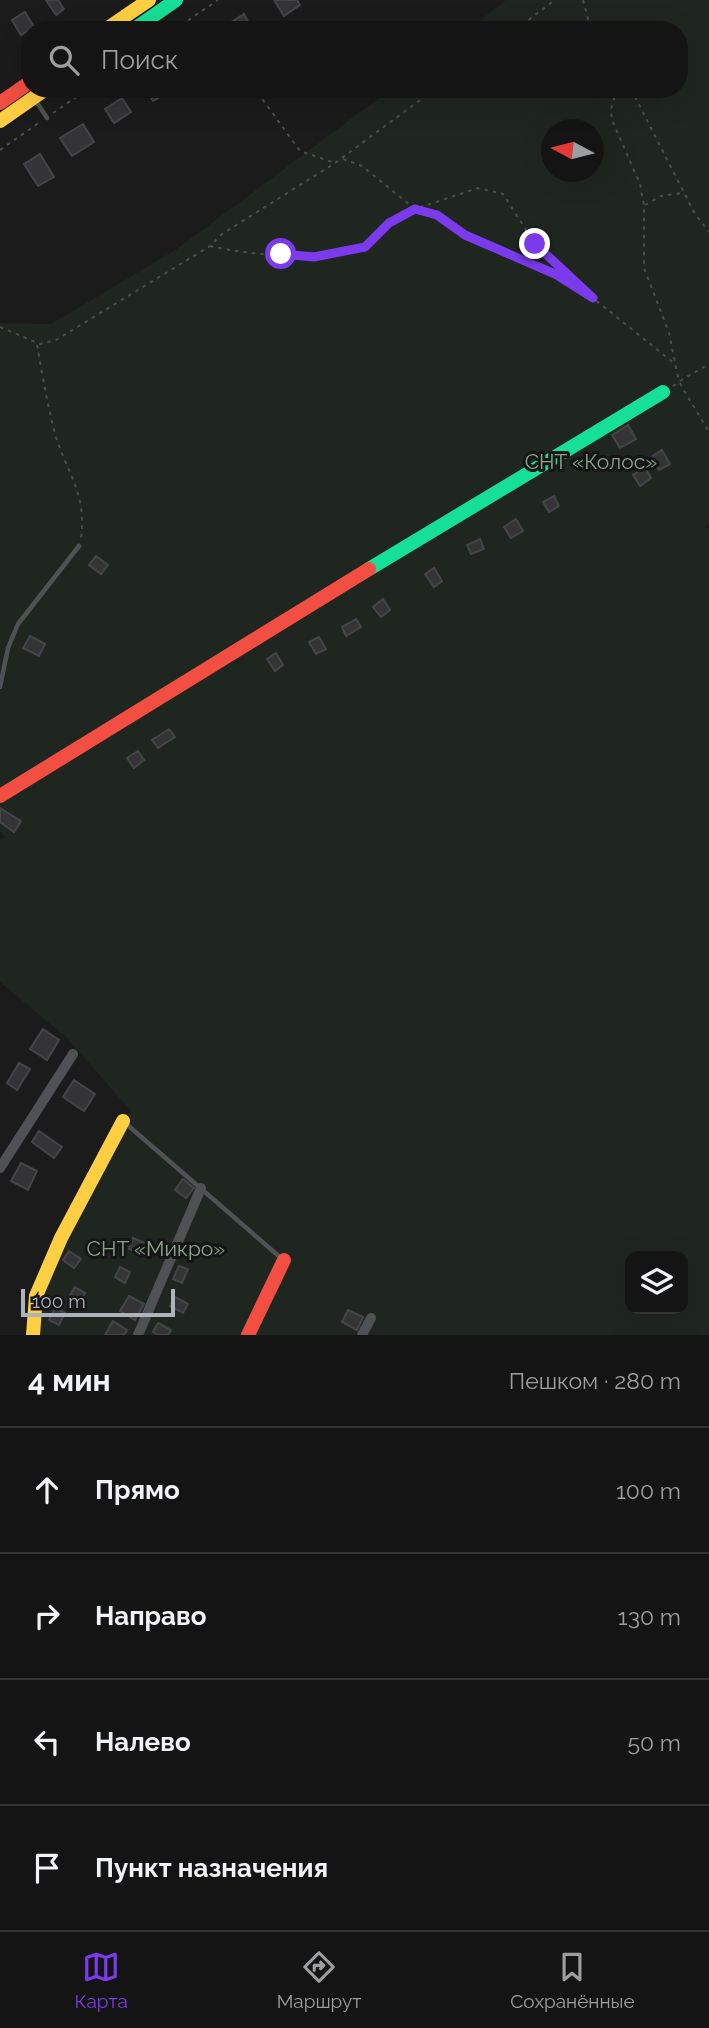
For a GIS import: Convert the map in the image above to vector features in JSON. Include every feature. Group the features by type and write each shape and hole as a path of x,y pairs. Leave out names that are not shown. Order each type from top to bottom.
{"main road":[{"path":"119,21 149,0"},
{"path":"146,21 176,0"},
{"path":"0,103 21,88"},
{"path":"0,121 34,98"},
{"path":"0,796 667,389"},
{"path":"33,1335 36,1296 61,1238 123,1121"},
{"path":"248,1335 284,1260"}],"street":[{"path":"0,1168 73,1054"},
{"path":"138,1335 201,1188"},
{"path":"362,1335 371,1318"}],"lane":[{"path":"41,98 47,118"},
{"path":"0,687 8,648 18,624 79,546"},
{"path":"123,1121 284,1260"}],"path":[{"path":"188,20 218,0"},
{"path":"527,21 555,0"},
{"path":"583,0 589,21"},
{"path":"260,98 300,151 335,163"},
{"path":"0,327 36,342 56,340 210,246 222,234 342,159 423,98"},
{"path":"614,98 611,109 612,120 640,184 644,206 645,268 669,333 679,382 709,432"},
{"path":"636,98 695,214 709,232"},
{"path":"342,159 362,166 415,209 437,215 465,235 555,274 593,298"},
{"path":"210,246 314,257 365,247 389,223 415,209 478,188 502,194 535,244 593,298 675,364"},
{"path":"644,206 660,196 684,192"},
{"path":"36,342 54,430 76,483 83,515 79,546"},
{"path":"667,389 709,364"}],"green space":[{"path":"506,0 709,0 709,524 706,527 709,531 709,1335 33,1335 36,1296 123,1121 131,1111 67,1038 0,982 0,839 6,837 0,832 0,323 51,324 177,249 379,98 688,98 688,21 479,21"}],"building":[{"path":"46,0 58,0 64,9 56,15"},
{"path":"274,0 297,0 300,5 284,16"},
{"path":"25,12 30,21 21,21 21,35 12,20"},
{"path":"244,14 248,21 233,21"},
{"path":"122,98 131,112 114,123 105,109"},
{"path":"83,124 94,142 72,156 60,138"},
{"path":"40,154 54,177 38,186 24,164"},
{"path":"628,425 636,439 620,448 612,435"},
{"path":"662,450 670,464 659,470 651,457"},
{"path":"645,467 651,478 640,486 633,475"},
{"path":"554,496 559,506 549,512 543,502"},
{"path":"516,519 523,531 511,538 504,527"},
{"path":"480,539 484,549 471,554 467,545"},
{"path":"96,556 108,565 101,574 89,565"},
{"path":"434,568 442,581 434,587 425,574"},
{"path":"383,599 390,610 381,617 373,607"},
{"path":"356,619 361,627 346,636 342,627"},
{"path":"30,636 45,644 39,656 23,648"},
{"path":"319,637 326,649 316,654 309,642"},
{"path":"276,653 283,665 275,671 267,659"},
{"path":"169,729 175,737 158,748 152,740"},
{"path":"138,751 144,760 134,768 127,758"},
{"path":"0,808 21,821 14,832 0,822"},
{"path":"43,1029 59,1040 47,1060 30,1049"},
{"path":"19,1063 30,1069 17,1090 7,1083"},
{"path":"74,1080 95,1094 84,1111 63,1097"},
{"path":"39,1131 62,1147 54,1158 32,1142"},
{"path":"21,1163 37,1171 28,1190 11,1181"},
{"path":"183,1179 194,1188 186,1198 175,1190"},
{"path":"133,1238 145,1243 141,1254 129,1249"},
{"path":"69,1251 81,1259 74,1268 63,1260"},
{"path":"179,1266 188,1269 182,1283 173,1279"},
{"path":"120,1267 130,1272 125,1283 115,1277"},
{"path":"75,1287 85,1293 79,1304 68,1298"},
{"path":"129,1296 144,1304 135,1320 120,1311"},
{"path":"175,1297 188,1304 183,1313 170,1306"},
{"path":"55,1308 65,1313 59,1325 49,1320"},
{"path":"348,1310 363,1317 357,1330 342,1322"},
{"path":"113,1321 127,1330 124,1335 105,1335"},
{"path":"158,1323 171,1330 168,1335 153,1332"}],"traffic: fast":[{"path":"146,21 176,0"},
{"path":"369,569 663,392"}],"traffic: slow":[{"path":"118,21 149,0"},
{"path":"0,121 33,98"},
{"path":"33,1335 36,1296 61,1238 123,1121"}],"traffic: jam":[{"path":"0,103 21,88"},
{"path":"0,796 369,569"},
{"path":"248,1335 284,1260"}],"route":[{"path":"281,254 314,257 365,247 389,223 415,209 437,215 465,235 555,274 593,298 535,244"}],"park label":[{"name":"СНТ «Колос»","path":"591,461"},
{"name":"СНТ «Микро»","path":"156,1248"}]}
